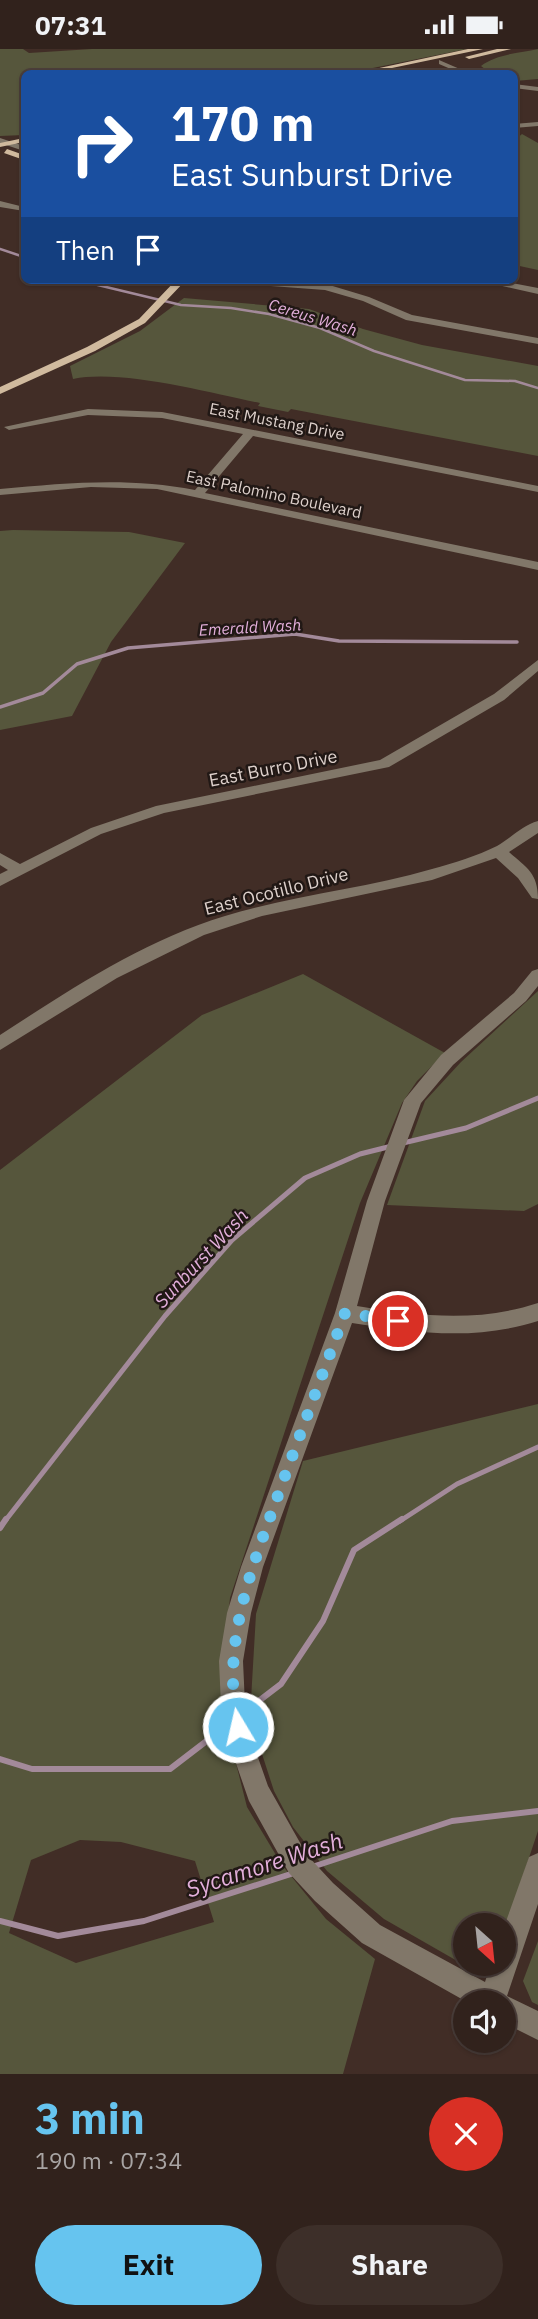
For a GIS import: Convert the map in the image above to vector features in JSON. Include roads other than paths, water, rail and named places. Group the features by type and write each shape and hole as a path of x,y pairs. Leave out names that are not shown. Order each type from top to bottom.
{"main road":[{"path":"375,70 479,49"},
{"path":"442,62 440,59 488,49"},
{"path":"403,70 507,49"},
{"path":"3,148 21,146"},
{"path":"3,148 21,157"},
{"path":"0,391 91,349 142,321 177,284"}],"street":[{"path":"466,57 476,70"},
{"path":"442,62 459,70"},
{"path":"518,86 538,89"},
{"path":"518,126 538,124"},
{"path":"0,140 3,148"},
{"path":"0,204 21,208"},
{"path":"296,284 326,287 366,299 409,319 538,341"},
{"path":"502,284 538,291"},
{"name":"East Mustang Drive","path":"9,427 65,415 114,412 162,415 538,489"},
{"path":"198,494 251,432"},
{"name":"East Palomino Boulevard","path":"0,492 120,484 157,486 538,566"},
{"name":"East Burro Drive","path":"0,881 96,831 161,809 384,764 499,697 538,664"},
{"name":"East Ocotillo Drive","path":"0,1044 148,954 191,934 271,909 444,871 498,851 538,827"},
{"path":"498,851 524,874 538,894"},
{"path":"0,857 19,870"},
{"path":"471,1990 371,1934 324,1892 298,1864 263,1802 240,1738 233,1705 231,1661 239,1613 252,1567 345,1313 376,1201 413,1100 447,1060 520,997 538,975"},
{"path":"345,1313 466,1328 505,1322 538,1312"},
{"path":"497,1990 538,1866"},
{"path":"516,2014 538,2026"}],"waterway":[{"name":"Cereus Wash","path":"0,249 21,256"},
{"name":"Cereus Wash","path":"94,284 181,305 231,308 269,314 320,328 374,351 465,380 515,381 538,388"},
{"name":"Emerald Wash","path":"0,707 43,693 77,664 128,648 295,634 339,641 517,642"},
{"name":"Sunburst Wash","path":"403,1143 466,1128 538,1098"},
{"name":"Sunburst Wash","path":"5,1521 165,1316 232,1240 305,1178 360,1154 392,1146"},
{"path":"400,1521 457,1484 538,1447"},
{"name":"Sunburst Wash","path":"0,1528 6,1519"},
{"path":"243,1713 281,1684 323,1621 354,1550 402,1519"},
{"path":"0,1759 32,1769 170,1769 230,1723"},
{"name":"Sycamore Wash","path":"312,1867 452,1821 538,1811"},
{"name":"Sycamore Wash","path":"0,1921 58,1936 144,1921 294,1873"}]}
